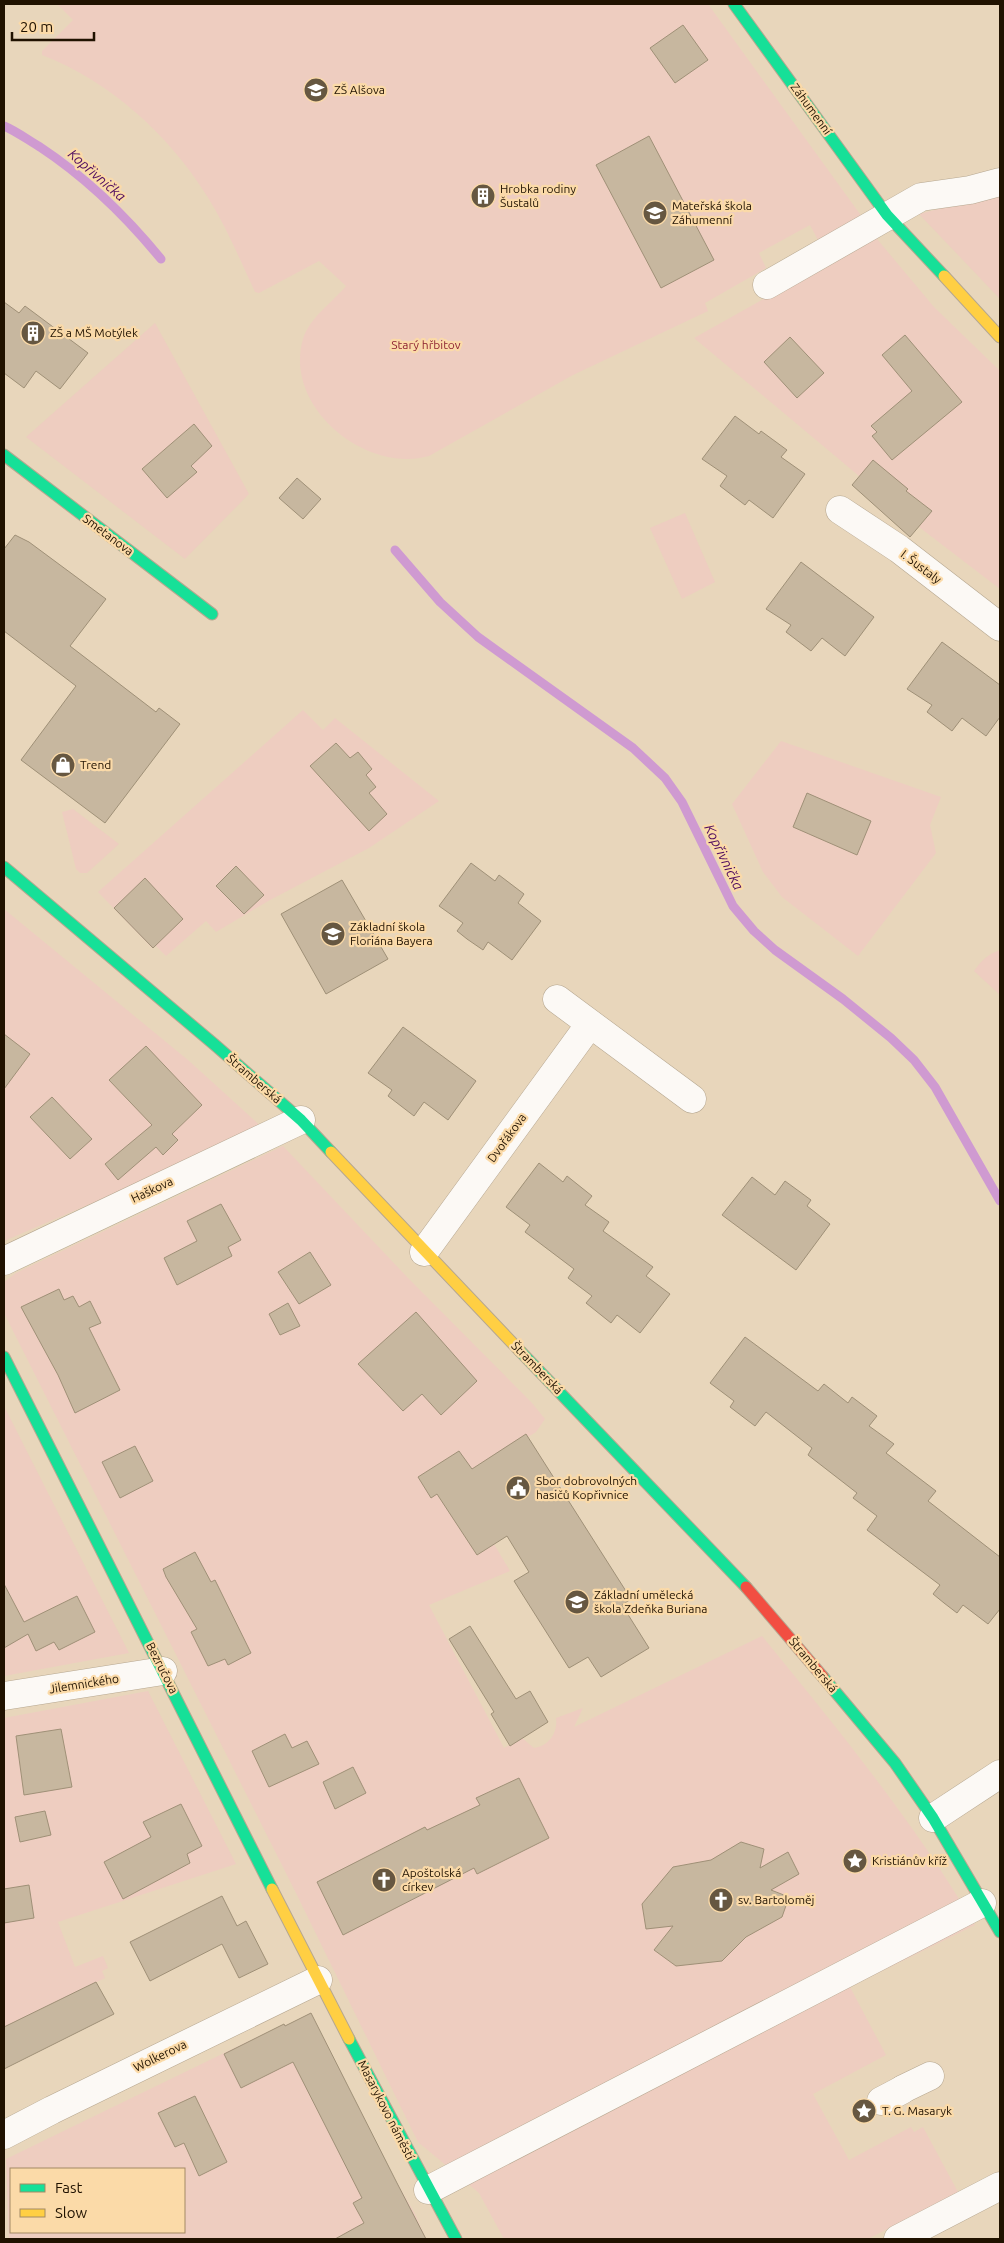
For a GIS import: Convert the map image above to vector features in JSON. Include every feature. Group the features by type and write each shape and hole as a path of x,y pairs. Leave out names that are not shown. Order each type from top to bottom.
{"street":[{"name":"Záhumenní","path":"734,4 888,214 1000,337"},
{"path":"767,285 888,214 921,197 970,190 1000,182"},
{"name":"Smetanova","path":"4,455 212,614"},
{"name":"I. Šustaly","path":"840,510 899,550 1000,627"},
{"name":"Štramberská","path":"4,867 301,1120 424,1252 554,1385 768,1611 895,1763 933,1818 1000,1932"},
{"path":"557,999 692,1098"},
{"name":"Dvořákova","path":"424,1252 590,1024"},
{"name":"Haškova","path":"4,1261 301,1120"},
{"name":"Bezručova","path":"4,1356 318,1980"},
{"name":"Jilemnického","path":"4,1696 164,1671"},
{"path":"933,1818 1000,1774"},
{"path":"428,2190 982,1903"},
{"name":"Wolkerova","path":"4,2135 318,1980"},
{"name":"Masarykovo náměstí","path":"318,1980 428,2190 456,2239"},
{"path":"895,2093 930,2076"},
{"path":"898,2239 1000,2186"}],"green space":[{"name":"Starý hřbitov","path":"57,4 708,4 865,221 818,240 810,225 759,253 766,268 705,303 708,311 573,375 429,456 405,459 380,455 356,445 335,430 317,411 305,388 300,364 303,339 306,331 316,317 346,286 319,261 259,293 255,292 214,207 192,173 175,152 136,112 114,95 91,79 42,55 42,51 73,20"},
{"path":"1000,193 1000,299 919,214"},
{"path":"877,239 934,307 1000,371 1000,589 919,527 932,511 906,491 859,476 694,338 867,241"},
{"path":"155,323 249,494 185,559 26,437"},
{"path":"685,513 715,582 682,599 650,528"},
{"path":"303,710 323,730 335,718 439,801 369,848 270,900 216,932 206,921 166,956 156,946 152,948 98,892"},
{"path":"781,741 941,797 930,825 936,853 858,956 782,897 763,872 732,804"},
{"path":"73,809 119,844 87,873 80,873 76,869 62,812"},
{"path":"4,909 188,1060 264,1129 4,1241"},
{"path":"1000,950 1000,995 974,971 985,958"},
{"path":"283,1146 409,1279 532,1403 545,1419 536,1432 528,1437 526,1435 454,1485 510,1571 429,1605 504,1748 522,1738 534,1748 544,1745 554,1734 556,1718 583,1708 574,1727 762,1636 874,1777 927,1849 975,1925 850,1987 886,2055 813,2094 849,2160 911,2127 914,2132 923,2127 958,2192 868,2239 504,2239 479,2193 418,2142 295,1891 4,1313 4,1282 16,1273"},
{"path":"4,1406 129,1653 4,1676"},
{"path":"148,1691 236,1864 58,1922 75,1967 103,1956 108,1968 102,1971 105,1978 4,2027 4,1718"},
{"path":"284,2024 397,2183 415,2214 426,2239 9,2239 6,2159"}],"building":[{"path":"683,25 708,60 675,83 650,48"},
{"name":"Mateřská škola Záhumenní","path":"649,136 714,260 661,288 596,165"},
{"name":"ZŠ a MŠ Motýlek","path":"4,302 19,313 25,306 88,353 60,389 36,371 24,388 4,373"},
{"path":"905,335 962,402 892,460 872,436 877,432 871,426 912,391 882,355"},
{"path":"790,337 824,373 797,398 764,362"},
{"path":"735,416 759,434 761,431 787,450 781,457 805,474 773,518 749,500 745,505 720,486 727,476 702,459"},
{"path":"194,424 212,446 191,466 197,472 167,498 142,469"},
{"path":"873,460 908,489 906,491 932,511 910,537 852,485"},
{"path":"297,478 321,499 303,519 279,498"},
{"path":"15,535 29,542 106,599 70,646 156,712 159,708 180,724 105,823 21,760 76,686 4,631 4,549"},
{"path":"801,562 874,617 845,656 822,638 811,651 786,632 791,625 766,609"},
{"path":"942,642 1000,685 1000,717 986,736 962,718 952,731 927,712 932,705 907,689"},
{"path":"336,743 350,758 358,752 372,769 366,775 376,787 369,793 387,814 369,831 310,766"},
{"path":"807,793 871,821 857,855 793,827"},
{"path":"471,863 495,881 499,875 524,894 518,903 541,921 512,960 488,942 483,950 467,939 457,931 463,923 439,906"},
{"path":"236,866 264,895 244,914 216,886"},
{"path":"145,878 183,919 153,948 114,908"},
{"name":"Základní škola Floriána Bayera","path":"342,880 388,959 326,994 281,914"},
{"path":"403,1027 476,1081 448,1120 424,1102 414,1116 388,1096 392,1090 368,1073"},
{"path":"4,1034 30,1054 4,1089"},
{"path":"146,1046 202,1105 172,1134 178,1140 163,1155 156,1147 118,1180 105,1164 152,1125 109,1080"},
{"path":"52,1097 92,1139 70,1159 30,1117"},
{"path":"539,1163 563,1182 567,1176 592,1196 585,1205 609,1222 603,1231 653,1267 646,1276 670,1294 640,1333 617,1315 611,1323 586,1303 592,1296 568,1278 574,1269 525,1232 530,1225 506,1207"},
{"path":"752,1177 775,1195 785,1181 811,1200 807,1206 830,1224 796,1270 722,1215"},
{"path":"221,1204 241,1240 228,1247 232,1256 177,1285 164,1258 197,1241 187,1221"},
{"path":"310,1252 331,1285 299,1304 278,1272"},
{"path":"59,1289 64,1300 73,1296 79,1307 90,1301 101,1323 89,1328 120,1390 75,1413 58,1375 21,1307"},
{"path":"288,1303 300,1326 280,1335 269,1314"},
{"path":"416,1312 477,1381 441,1415 422,1394 403,1411 358,1364"},
{"path":"745,1337 818,1391 824,1384 848,1403 852,1397 877,1416 869,1426 894,1444 886,1453 936,1491 928,1501 1000,1557 1000,1609 988,1624 963,1605 957,1613 944,1603 933,1594 940,1585 867,1530 877,1516 853,1498 857,1493 808,1455 812,1448 766,1412 755,1426 730,1407 734,1401 710,1383"},
{"path":"526,1434 631,1599 622,1605 649,1648 601,1677 588,1657 569,1668 514,1581 529,1572 507,1536 477,1555 437,1494 431,1498 418,1477 459,1451 472,1469"},
{"path":"135,1446 153,1481 120,1498 102,1462"},
{"path":"195,1552 211,1582 215,1580 251,1653 228,1665 225,1659 208,1666 191,1632 197,1629 163,1569"},
{"path":"4,1584 24,1622 77,1596 95,1632 59,1650 54,1642 36,1651 28,1634 4,1648"},
{"path":"470,1626 516,1699 530,1691 548,1722 510,1746 491,1714 494,1712 449,1639"},
{"path":"61,1729 72,1787 24,1795 16,1736"},
{"path":"285,1734 292,1748 307,1741 319,1764 269,1787 252,1751"},
{"path":"353,1767 366,1793 335,1809 323,1782"},
{"path":"519,1778 549,1838 477,1874 474,1868 343,1935 317,1882 425,1827 427,1830 480,1805 476,1798"},
{"path":"181,1804 202,1846 187,1854 190,1863 123,1899 104,1862 151,1837 143,1822"},
{"path":"45,1811 51,1835 20,1842 15,1817"},
{"name":"sv. Bartoloměj","path":"741,1842 764,1849 760,1868 788,1852 799,1874 771,1890 789,1897 782,1917 746,1937 722,1961 676,1966 654,1950 673,1926 646,1929 642,1904 673,1867 711,1860"},
{"path":"29,1885 34,1918 4,1923 4,1889"},
{"path":"222,1896 237,1926 246,1921 268,1964 239,1978 222,1944 150,1981 130,1942"},
{"path":"96,1982 114,2014 4,2069 4,2027"},
{"path":"311,2013 426,2239 335,2239 364,2223 353,2203 362,2198 293,2062 241,2088 224,2054 284,2024 285,2026"},
{"path":"195,2096 227,2162 199,2176 184,2143 175,2147 158,2113"}],"waterway":[{"name":"Kopřivnička","path":"4,126 40,147 74,171 134,227 161,259"},
{"name":"Kopřivnička","path":"395,550 440,602 478,637 633,748 665,778 682,802 733,906 754,931 775,950 843,999 891,1038 914,1060 935,1087 1000,1201"}],"traffic: fast":[{"path":"734,4 887,215 944,276"},
{"path":"4,455 212,614"},
{"path":"4,867 215,1045 301,1120 331,1152"},
{"path":"520,1351 746,1587"},
{"path":"4,1357 272,1889"},
{"path":"823,1677 895,1763 933,1818 1000,1932"},
{"path":"349,2039 456,2239"}],"traffic: slow":[{"path":"944,276 1000,337"},
{"path":"331,1152 520,1351"},
{"path":"272,1889 349,2039"}],"traffic: jam":[{"path":"746,1587 823,1677"}],"place":[{"name":"ZŠ Alšova","path":"316,90"},
{"name":"Hrobka rodiny Šustalů","path":"483,196"},
{"name":"Mateřská škola Záhumenní","path":"655,213"},
{"name":"ZŠ a MŠ Motýlek","path":"33,333"},
{"name":"Trend","path":"63,765"},
{"name":"Základní škola Floriána Bayera","path":"333,934"},
{"name":"Sbor dobrovolných hasičů Kopřivnice","path":"518,1488"},
{"name":"Základní umělecká škola Zdeňka Buriana","path":"577,1602"},
{"name":"Kristiánův kříž","path":"855,1861"},
{"name":"Apoštolská církev","path":"384,1880"},
{"name":"sv. Bartoloměj","path":"721,1900"},
{"name":"T. G. Masaryk","path":"864,2111"}]}
